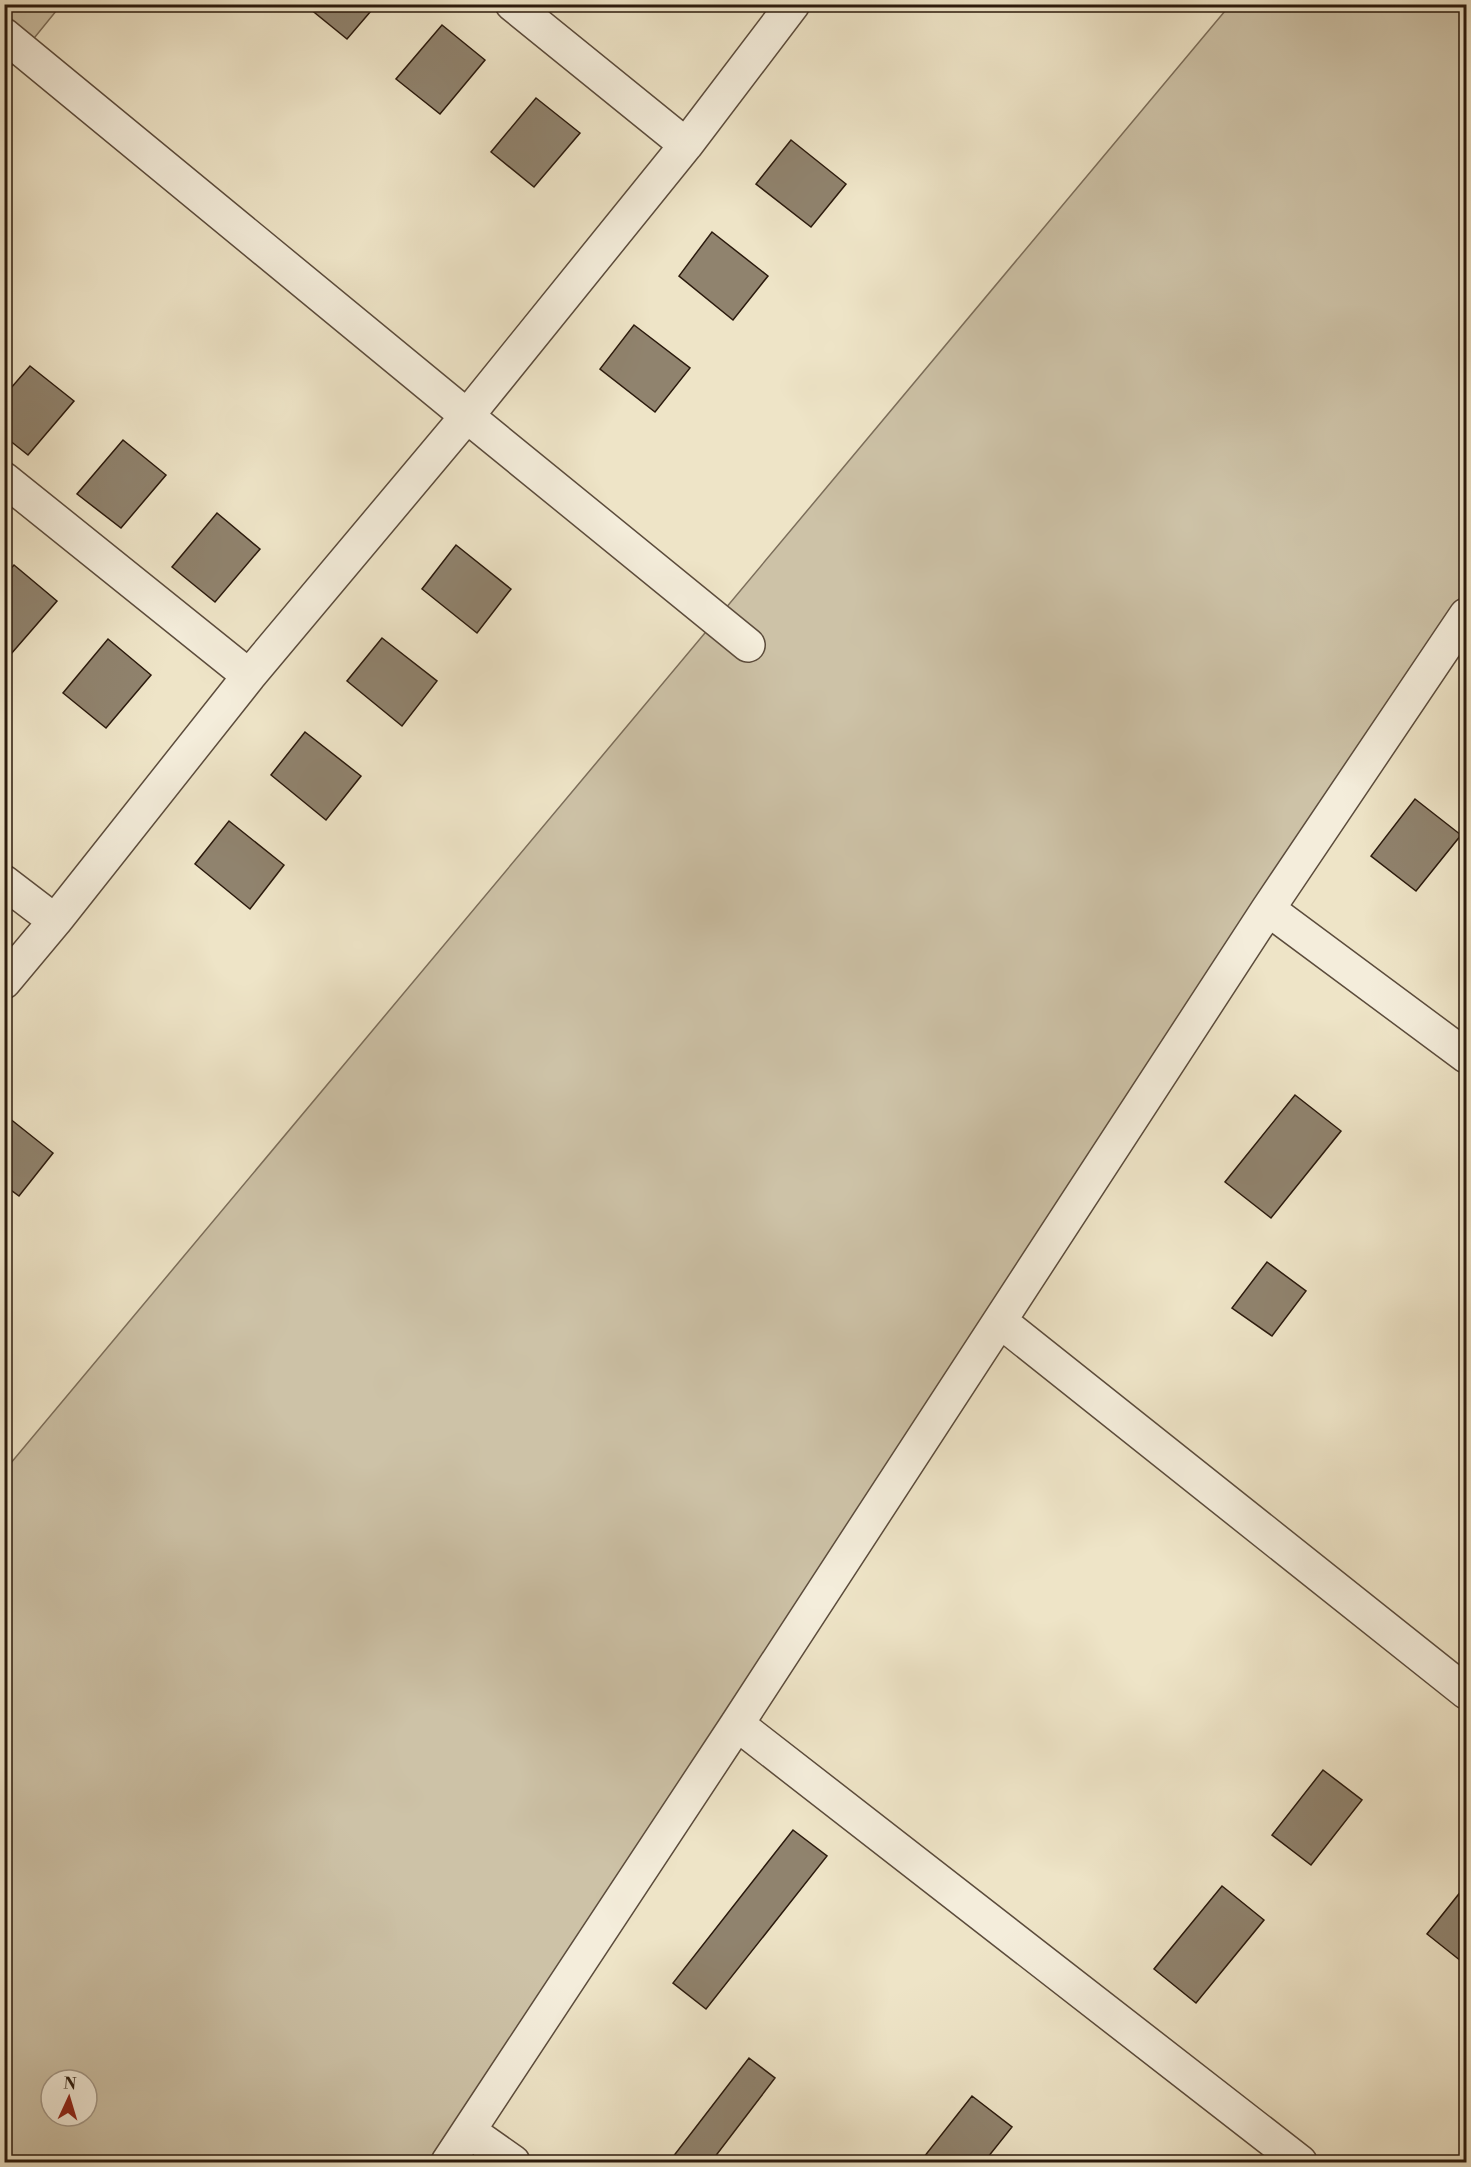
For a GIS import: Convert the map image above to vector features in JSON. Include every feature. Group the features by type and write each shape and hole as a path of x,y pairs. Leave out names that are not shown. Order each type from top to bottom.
{"street":[{"path":"512,4 686,146"},
{"path":"4,982 249,676 466,416 686,146 793,4"},
{"path":"4,35 748,645"},
{"path":"4,479 249,676"},
{"path":"448,2163 1268,909 1467,615"},
{"path":"4,882 55,921"},
{"path":"1268,909 1467,1056"},
{"path":"1000,1321 1467,1692"},
{"path":"737,1724 1300,2163"},
{"path":"469,2131 513,2163"}],"shaded area":[{"path":"5,5 61,5 5,74"},
{"path":"1230,5 1466,5 1466,603 443,2162 5,2162 5,1470"}],"building":[{"path":"304,4 377,4 347,39"},
{"path":"442,25 485,60 440,114 396,79"},
{"path":"536,98 580,133 534,187 491,152"},
{"path":"791,140 846,184 811,227 756,184"},
{"path":"712,232 768,276 733,320 679,276"},
{"path":"634,325 690,368 655,412 600,369"},
{"path":"30,366 74,401 28,455 4,436 4,396"},
{"path":"123,440 166,475 121,528 77,494"},
{"path":"217,513 260,549 215,602 172,567"},
{"path":"456,545 511,589 477,633 422,589"},
{"path":"14,565 57,601 11,654 4,649 4,576"},
{"path":"382,638 437,681 402,726 347,681"},
{"path":"108,639 151,675 106,728 63,693"},
{"path":"305,732 361,776 326,820 271,775"},
{"path":"1415,799 1461,835 1416,891 1371,856"},
{"path":"229,821 284,865 250,909 195,864"},
{"path":"1295,1095 1341,1131 1271,1218 1225,1182"},
{"path":"4,1114 53,1153 19,1196 4,1185"},
{"path":"1267,1262 1306,1291 1272,1336 1232,1308"},
{"path":"1323,1770 1362,1800 1311,1865 1272,1835"},
{"path":"793,1830 827,1856 706,2009 673,1983"},
{"path":"1466,1885 1466,1965 1427,1934"},
{"path":"1222,1886 1264,1920 1196,2003 1154,1969"},
{"path":"749,2058 775,2078 711,2162 669,2162"},
{"path":"972,2096 1012,2127 984,2162 920,2162"}]}
